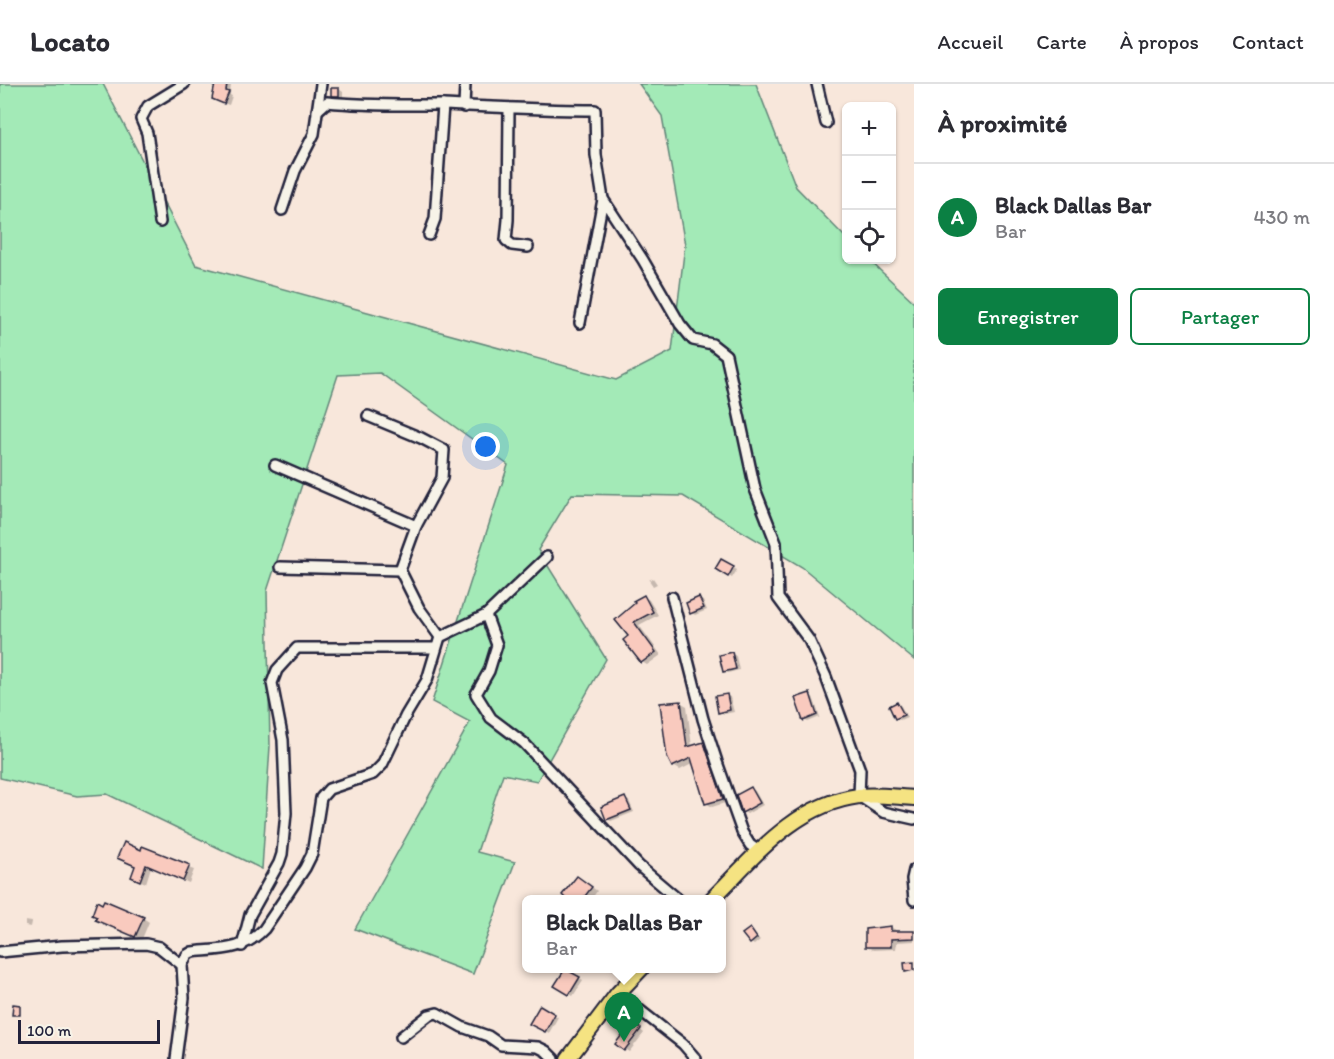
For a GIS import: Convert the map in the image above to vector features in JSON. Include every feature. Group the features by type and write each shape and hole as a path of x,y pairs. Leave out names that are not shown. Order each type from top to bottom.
{"main road":[{"path":"716,895 794,820 813,809 859,796 914,798"},
{"path":"568,1059 618,993 638,973"}],"street":[{"path":"160,222 147,133 141,119 148,106 184,84"},
{"path":"282,210 295,171 314,134 321,84"},
{"path":"464,107 465,84"},
{"path":"817,84 826,123"},
{"path":"317,111 327,102 366,106 443,105 509,109 595,110 596,155 603,199 580,322"},
{"path":"429,235 435,219 443,105"},
{"path":"509,109 506,240 512,245 528,247"},
{"path":"603,199 643,260 680,324 693,340 712,344 726,355 755,489 776,543 778,598 809,640 825,676 860,770 859,796 883,812 914,819"},
{"path":"368,416 444,450 442,478 416,526 400,570 419,608 440,637"},
{"path":"275,465 416,526"},
{"path":"176,1059 184,998 182,964 187,956 192,952 242,946 264,929 312,854 321,798 329,789 373,774 382,765 406,715 427,680 440,637 486,615 547,557"},
{"path":"280,567 400,570"},
{"path":"672,597 703,718 717,762 742,832 750,845 760,852"},
{"path":"486,615 497,645 489,671 476,694 491,718 524,743 639,866 673,895"},
{"path":"242,946 250,915 282,854 285,813 283,740 272,683 276,670 297,648 436,648"},
{"path":"914,870 912,879 914,900"},
{"path":"0,963 1,952 63,946 146,944 159,947 182,964"},
{"path":"618,993 683,1044 696,1059"},
{"path":"400,1037 429,1015 437,1013 462,1027 488,1036 501,1045 538,1047 554,1059"}],"green space":[{"path":"0,84 103,84 196,265 616,380 672,351 685,245 662,116 639,84 756,84 796,187 842,234 842,264 873,264 914,302 914,660 802,567 683,496 572,494 538,550 606,659 537,781 503,774 477,852 515,862 473,974 355,929 470,722 432,702 508,465 380,373 338,375 267,591 270,746 262,869 107,794 77,796 0,778"}],"building":[{"path":"215,84 227,84 226,91 229,92 224,104 212,99"},
{"path":"331,88 339,88 339,96 331,96"},
{"path":"721,559 734,566 728,577 715,569"},
{"path":"644,595 653,612 634,622 656,652 641,663 623,640 628,636 615,620 635,603 633,601"},
{"path":"699,597 704,608 690,614 686,603"},
{"path":"732,652 736,669 723,672 719,655"},
{"path":"810,693 817,715 803,721 795,698"},
{"path":"727,694 730,710 718,713 715,696"},
{"path":"681,701 687,747 704,742 723,799 705,804 691,758 672,767 667,757 660,703"},
{"path":"897,702 904,715 895,719 889,706"},
{"path":"751,787 760,803 742,813 736,795"},
{"path":"625,797 631,810 606,820 601,807"},
{"path":"124,842 141,850 142,846 190,865 183,881 146,865 140,881 131,877 135,866 117,858"},
{"path":"577,876 592,887 586,895 562,895"},
{"path":"104,900 144,917 135,937 95,920 97,917 92,915 97,901 102,904"},
{"path":"891,926 891,931 914,931 914,938 891,939 891,947 865,947 865,929"},
{"path":"750,928 757,938 750,944 742,934"},
{"path":"914,962 914,970 905,972 904,963"},
{"path":"562,973 572,973 580,977 569,995 554,986"},
{"path":"13,1004 20,1005 20,1015 12,1015"},
{"path":"540,1005 555,1014 545,1032 529,1024"},
{"path":"632,1022 641,1029 624,1051 615,1044"}],"place":[{"name":"Black Dallas Bar","path":"624,1042"}]}
